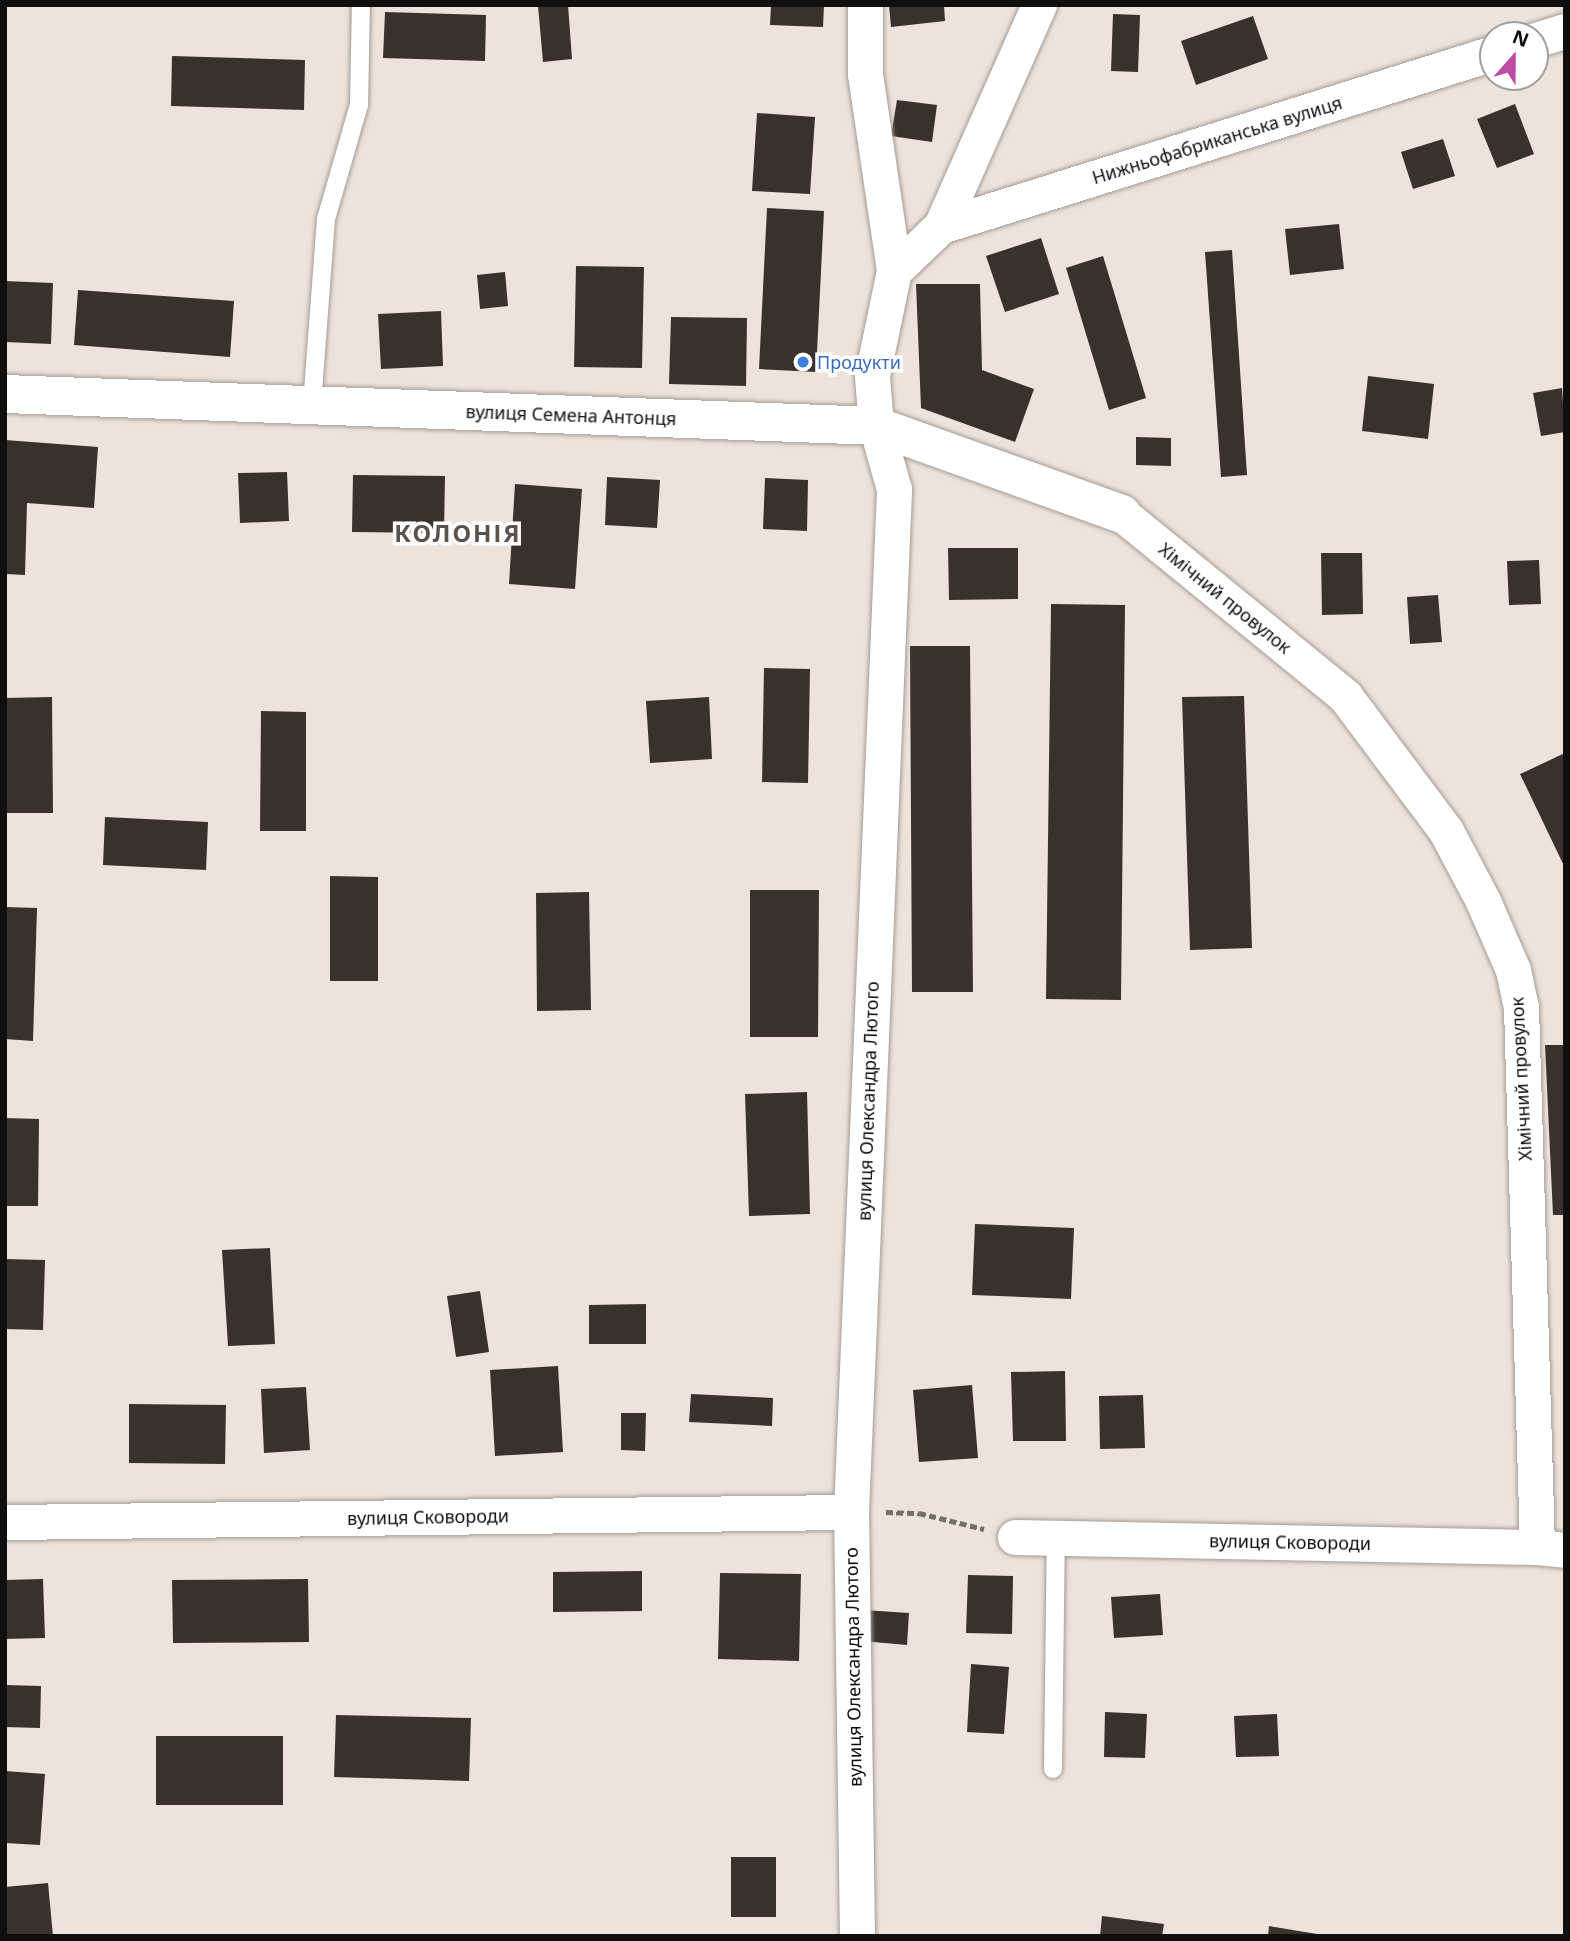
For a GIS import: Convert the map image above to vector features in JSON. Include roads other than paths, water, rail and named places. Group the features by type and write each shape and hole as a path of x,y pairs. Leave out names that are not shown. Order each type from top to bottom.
{"street":[{"name":"вулиця Олександра Лютого","path":"857,1936 851,1512 894,489 876,426 872,376 894,271 865,74 865,5"},
{"path":"894,271 941,226 1040,5"},
{"name":"Нижньофабриканська вулиця","path":"941,226 1479,57"},
{"name":"вулиця Семена Антонця","path":"5,394 876,426 1122,514"},
{"name":"Хімічний провулок","path":"1122,514 1345,696 1446,831 1483,901 1513,970 1521,1007 1551,1549"},
{"name":"вулиця Сковороди","path":"5,1521 851,1512"},
{"name":"вулиця Сковороди","path":"1015,1537 1551,1549"}],"lane":[{"path":"312,405 326,219 359,106 360,5"},
{"path":"1053,1769 1056,1538"}],"place":[{"name":"Продукти","path":"803,362"}],"district":[{"name":"КОЛОНІЯ","path":"458,533"}]}
